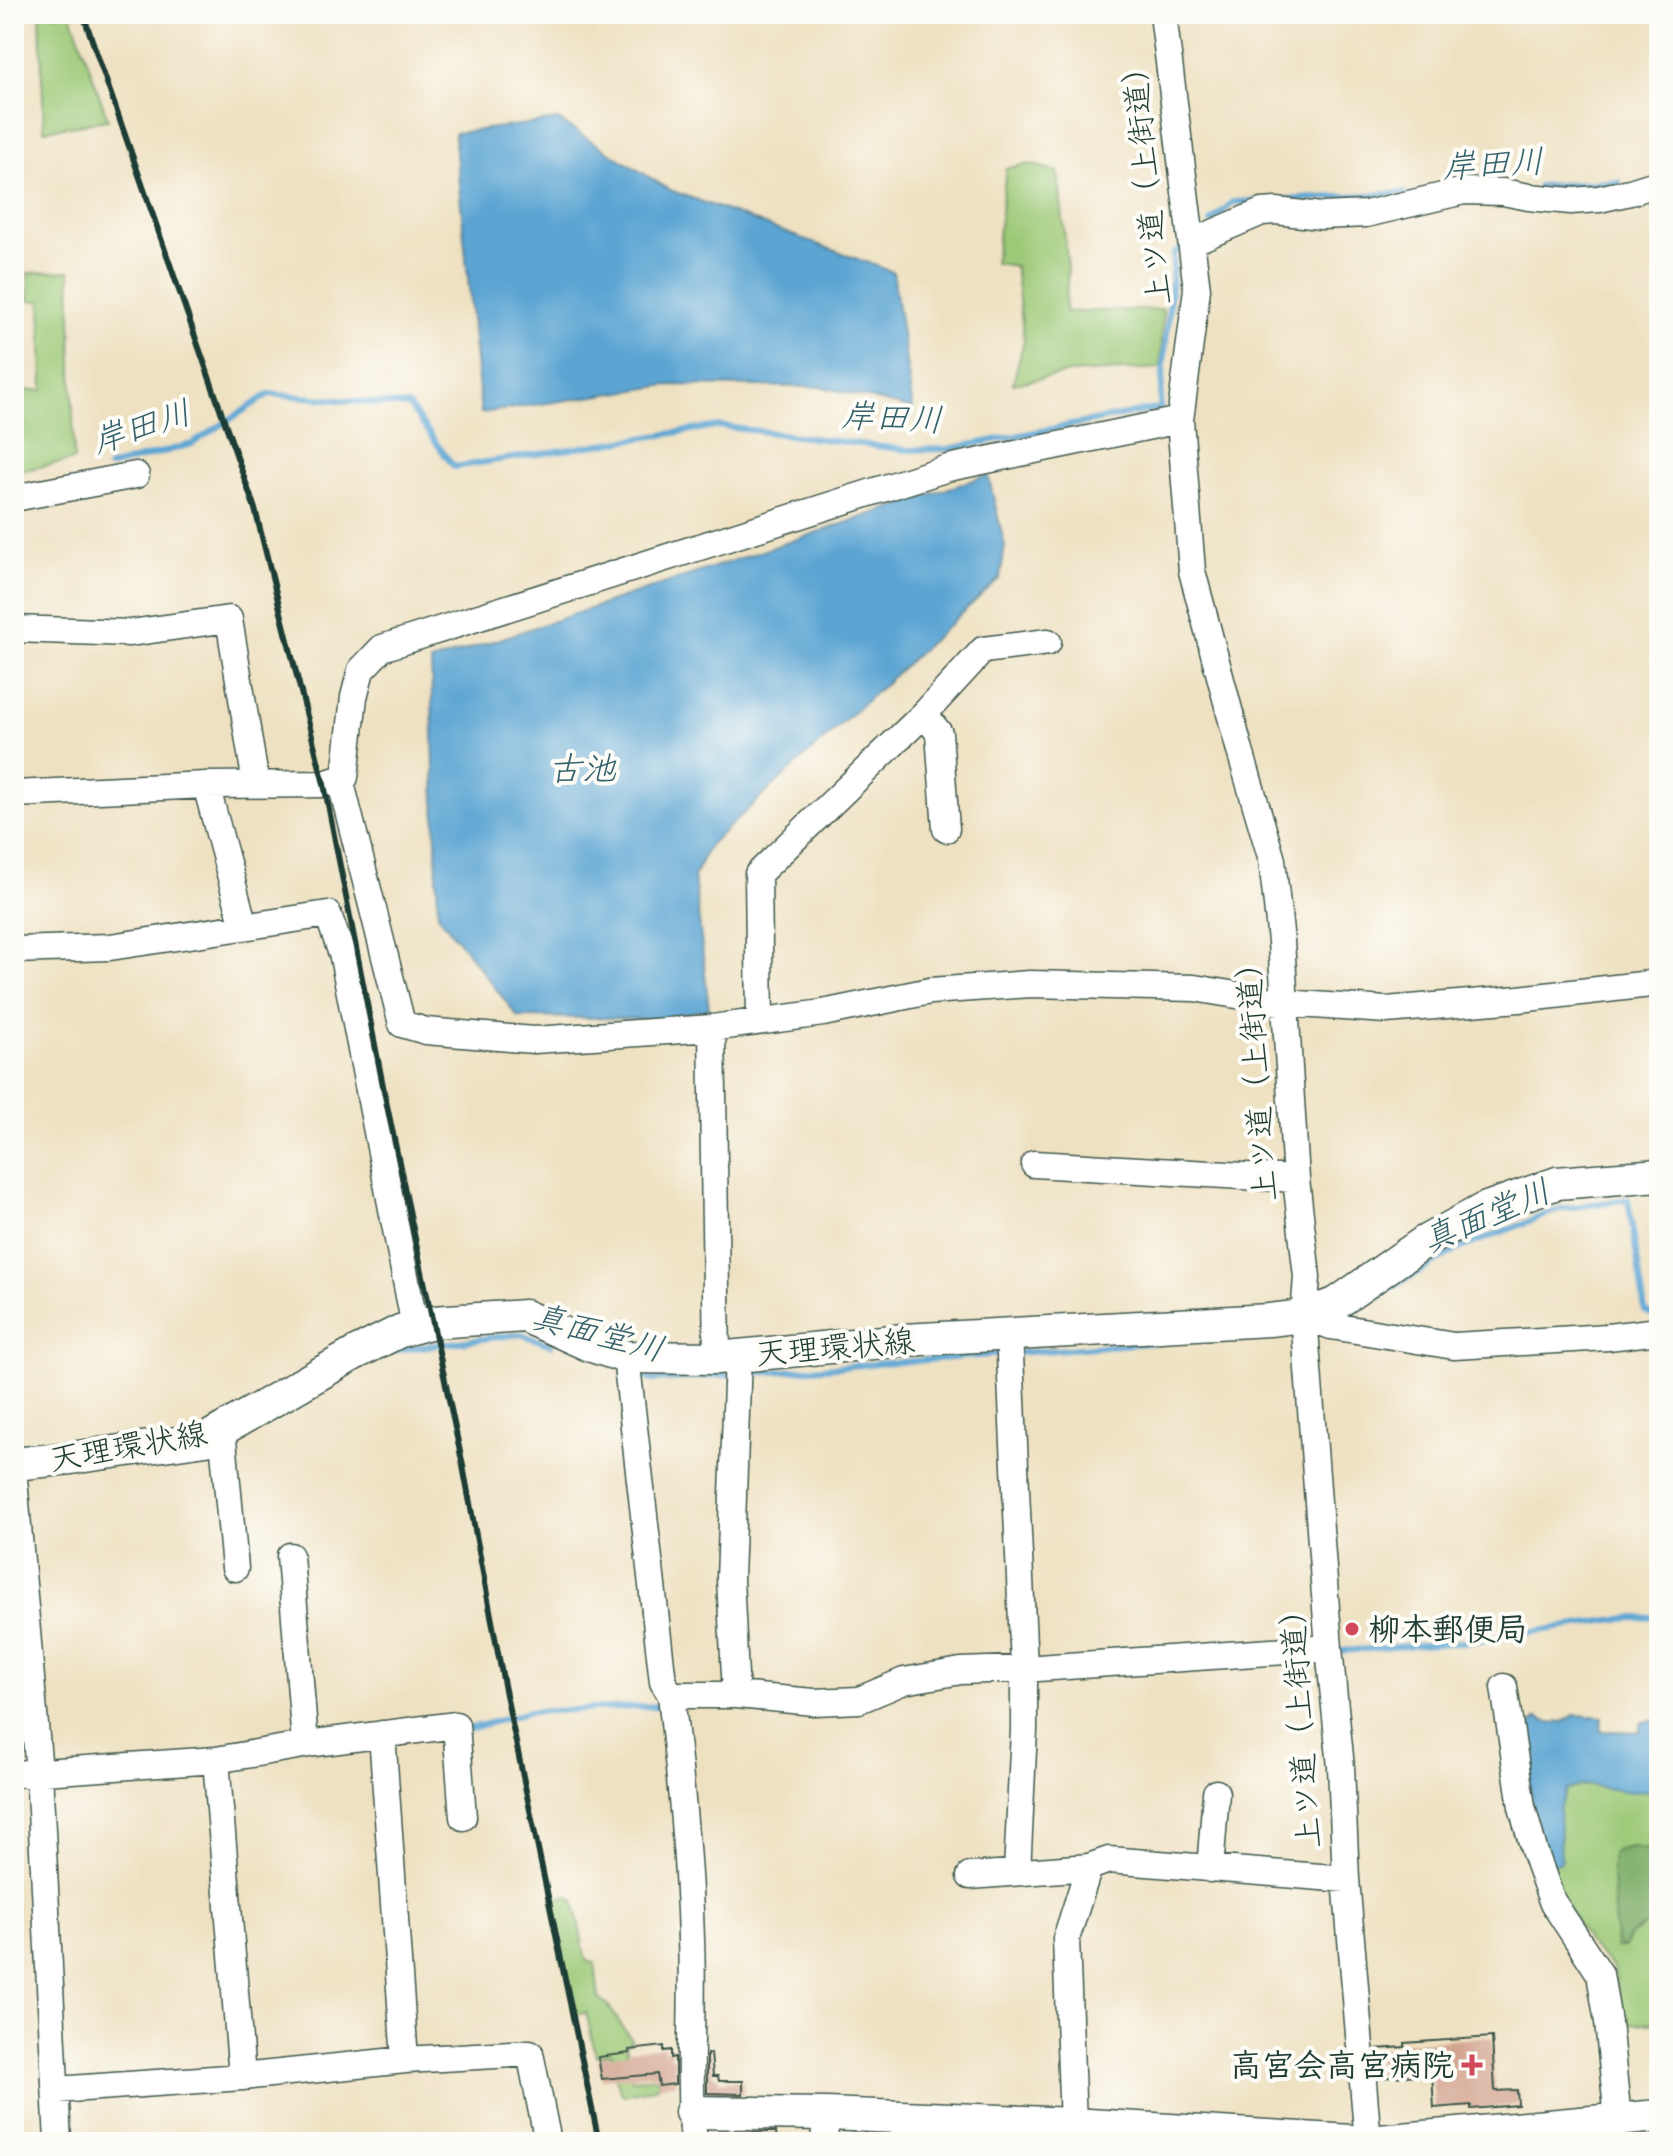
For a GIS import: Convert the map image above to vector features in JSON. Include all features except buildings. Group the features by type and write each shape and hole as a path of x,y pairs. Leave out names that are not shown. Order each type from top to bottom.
{"main road":[{"name":"天理環状線","path":"14,1464 206,1439 354,1354 400,1331 433,1322 525,1316 589,1345 626,1357 728,1357 904,1340 1304,1316 1337,1303 1424,1242 1484,1209 1557,1183 1659,1175"},
{"path":"692,2127 995,2132 1073,2124 1368,2142 1659,2116"}],"street":[{"name":"上ツ道（上街道）","path":"1163,14 1197,289 1180,420 1192,571 1272,860 1281,941 1296,1179 1307,1277 1304,1316 1368,2142"},
{"path":"1192,242 1262,212 1321,216 1366,214 1464,191 1503,192 1571,201 1599,199 1659,183"},
{"path":"14,794 206,785 324,784 340,779 345,777 354,697 361,670 382,648 948,468 1180,420"},
{"path":"14,498 136,475"},
{"path":"14,629 130,633 229,619 256,784"},
{"path":"760,1021 758,874 924,714 983,650 1048,642"},
{"path":"924,714 939,733 946,829"},
{"path":"340,779 402,1024 426,1031 534,1040 712,1028 823,1013 930,991 1030,984 1194,988 1285,1003 1386,1010 1659,983"},
{"path":"206,785 244,926"},
{"path":"14,950 110,947 328,914 343,957 415,1327"},
{"path":"712,1028 728,1357 730,1579 736,1695"},
{"path":"1034,1164 1296,1179"},
{"path":"1304,1316 1331,1326 1454,1346 1659,1331"},
{"path":"1009,1333 1024,1667 1017,1872"},
{"path":"626,1357 663,1682 671,1695 686,1843 692,1942 692,2127"},
{"path":"222,1429 235,1568"},
{"path":"14,1479 26,1773 56,2090 58,2142"},
{"path":"290,1556 305,1744"},
{"path":"671,1695 736,1695 814,1702 859,1700 904,1681 961,1671 1329,1648"},
{"path":"1504,1687 1522,1807 1534,1850 1552,1901 1600,1974 1618,2119"},
{"path":"26,1773 216,1760 305,1744 456,1725 463,1817"},
{"path":"382,1734 405,2060"},
{"path":"216,1760 242,2077"},
{"path":"1210,1869 1216,1793"},
{"path":"970,1876 1089,1867 1109,1860 1346,1879"},
{"path":"1073,2124 1066,1939 1089,1867"},
{"path":"56,2090 242,2077 405,2060 530,2053 548,2142"}],"green space":[{"path":"40,14 71,14 108,120 44,130"},
{"path":"1030,164 1058,172 1068,269 1065,312 1163,309 1161,368 1069,373 1013,384 1024,340 1015,266 995,263 1006,168"},
{"path":"70,271 74,460 14,472 14,405 23,405 23,391 43,390 41,301 29,301 28,273"},
{"path":"1574,1715 1602,1717 1601,1731 1639,1732 1642,1722 1659,1720 1659,2025 1657,2022 1623,2025 1614,1969 1589,1944 1544,1867 1525,1730 1537,1718 1556,1723"},
{"path":"1633,1847 1659,1852 1659,1917 1630,1935 1625,1947 1616,1947 1612,1854"},
{"path":"567,1896 574,1900 586,1961 595,1963 599,1999 607,2004 632,2041 626,2045 632,2079 674,2076 658,2078 658,2087 623,2095 615,2077 612,2053 596,2056 586,2012 575,2016 551,1899"}],"water":[{"path":"558,120 670,190 893,272 913,409 823,387 668,385 481,413 454,133"},
{"name":"古池","path":"988,475 1005,546 1000,578 709,845 694,876 709,1009 656,1019 518,1017 438,915 431,662"},
{"path":"1574,1715 1602,1717 1601,1731 1639,1732 1642,1722 1659,1720 1659,1789 1632,1792 1584,1785 1566,1790 1559,1809 1561,1862 1544,1867 1521,1746 1525,1730 1537,1718 1556,1723"}],"waterway":[{"name":"岸田川","path":"1539,186 1619,182"},
{"name":"岸田川","path":"1283,200 1404,193"},
{"name":"岸田川","path":"1211,222 1233,202 1260,201"},
{"name":"岸田川","path":"109,467 192,444 269,394 409,406 454,467 719,426 907,450 948,449 1160,408 1174,254 1185,245"},
{"name":"真面堂川","path":"1356,1309 1456,1250 1560,1209 1628,1199 1645,1311 1659,1315"},
{"name":"真面堂川","path":"389,1351 521,1334 551,1345"},
{"name":"真面堂川","path":"1015,1353 1160,1342"},
{"name":"真面堂川","path":"744,1374 1004,1354"},
{"name":"真面堂川","path":"634,1374 652,1380 729,1375"},
{"path":"1341,1651 1489,1640 1617,1619 1659,1617"},
{"path":"464,1730 529,1712 658,1706"}],"railway":[{"path":"83,14 255,509 324,784 385,1096 463,1466 504,1685 599,2142"}],"place":[{"name":"柳本郵便局","path":"1352,1629"},
{"name":"高宮会高宮病院","path":"1472,2065"}]}
